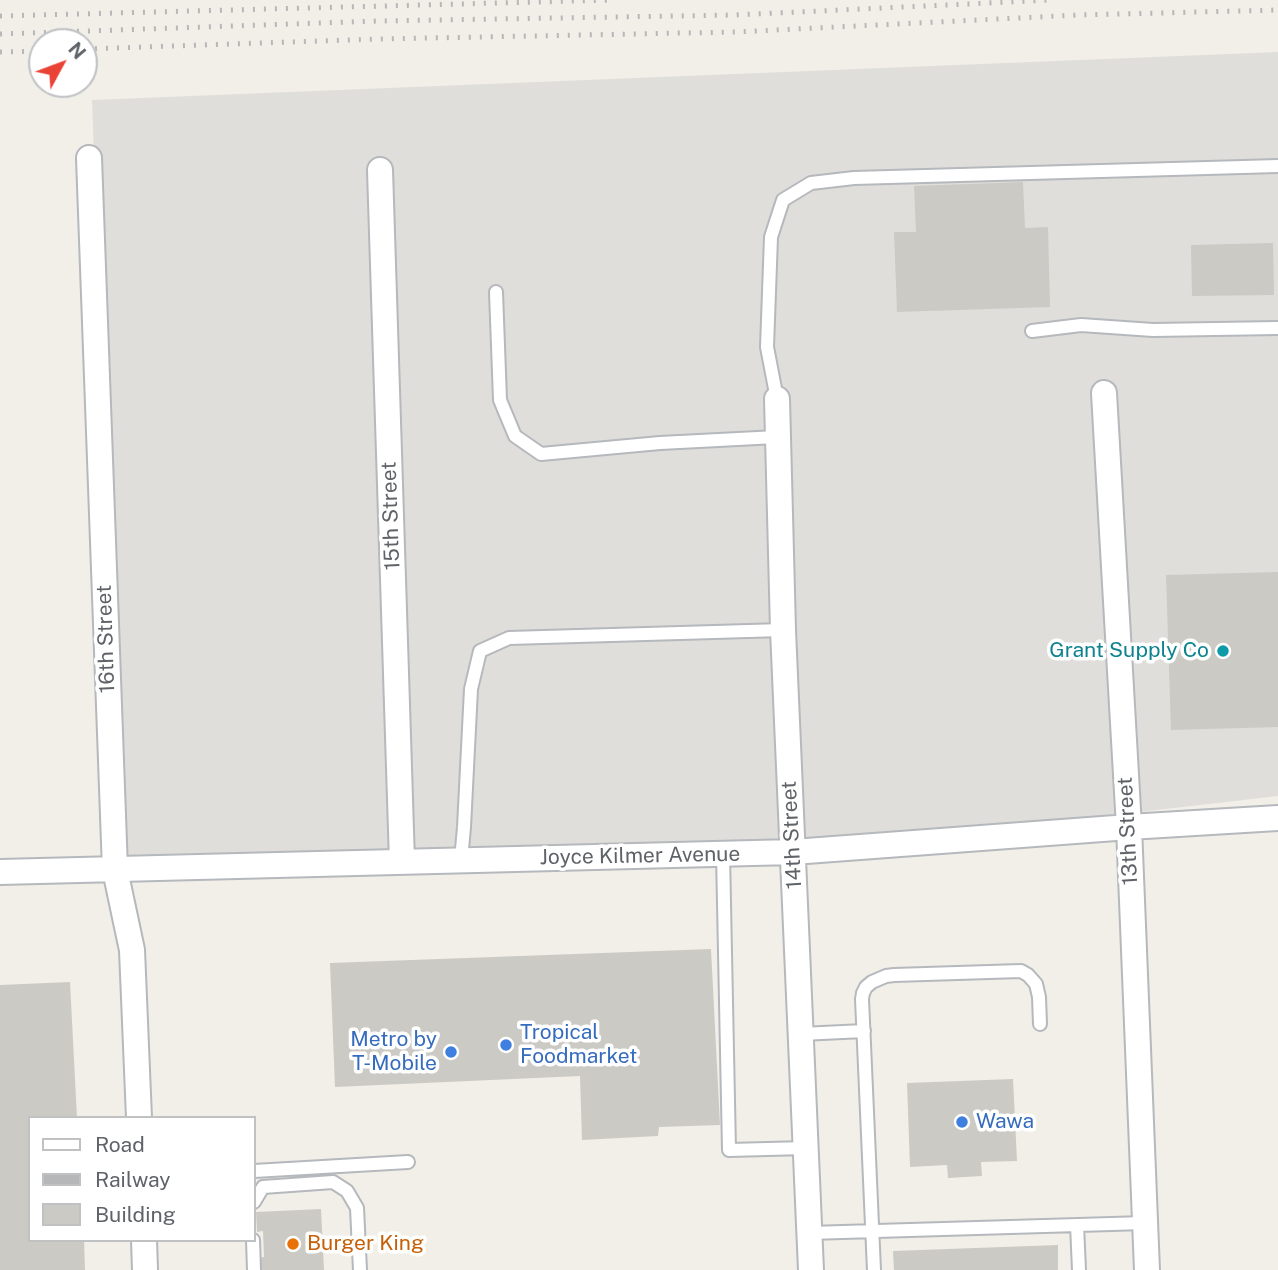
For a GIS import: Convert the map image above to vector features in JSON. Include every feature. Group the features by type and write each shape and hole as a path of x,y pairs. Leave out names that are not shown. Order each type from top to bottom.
{"street":[{"name":"16th Street","path":"89,158 114,870 132,950 139,1116"},
{"name":"15th Street","path":"380,170 402,862"},
{"name":"13th Street","path":"1104,393 1129,827 1147,1270"},
{"name":"14th Street","path":"776,399 783,631 811,1270"},
{"name":"Joyce Kilmer Avenue","path":"0,872 793,852 1278,818"},
{"path":"144,1242 145,1270"}],"lane":[{"path":"776,399 767,347 771,237 783,200 811,183 854,178 1278,166"},
{"path":"496,292 500,400 515,436 541,454 660,443 777,438"},
{"path":"1032,331 1081,325 1153,330 1278,328"},
{"path":"461,860 471,689 480,650 509,638 783,631"},
{"path":"723,854 729,1150 806,1148"},
{"path":"874,1270 863,993 872,982 894,975 1021,971 1036,984 1040,1024"},
{"path":"801,1034 864,1031"},
{"path":"256,1171 408,1162"},
{"path":"256,1199 263,1187 333,1182 347,1191 357,1209 360,1270"},
{"path":"809,1233 1145,1223"},
{"path":"1077,1225 1079,1270"},
{"path":"253,1242 254,1270"}],"shaded area":[{"path":"1278,52 1278,796 793,852 120,880 92,100"}],"building":[{"path":"1023,182 1025,228 1048,227 1050,307 897,312 894,232 916,232 914,186"},
{"path":"1273,243 1274,295 1192,296 1191,245"},
{"name":"Grant Supply Co","path":"1278,572 1278,727 1171,730 1166,575"},
{"path":"711,949 720,1125 659,1127 658,1136 582,1140 580,1076 335,1087 330,963"},
{"path":"70,982 77,1116 28,1116 28,1242 84,1242 85,1270 0,1270 0,985"},
{"name":"Wawa","path":"1013,1079 1017,1161 981,1162 982,1176 948,1178 947,1165 910,1167 907,1083"},
{"name":"Burger King","path":"321,1209 324,1270 258,1270 257,1258 264,1257 263,1231 257,1232 256,1212"},
{"path":"1058,1245 1058,1270 894,1270 893,1251"}],"railway":[{"path":"0,16 613,0"},
{"path":"0,34 378,21 734,15 1052,0"},
{"path":"98,49 378,39 735,32 1079,15 1278,10"},
{"path":"0,52 28,51"}],"place":[{"name":"Grant Supply Co","path":"1223,651"},
{"name":"Tropical Foodmarket","path":"506,1045"},
{"name":"Metro by T-Mobile","path":"451,1052"},
{"name":"Wawa","path":"962,1122"},
{"name":"Burger King","path":"293,1244"}]}
